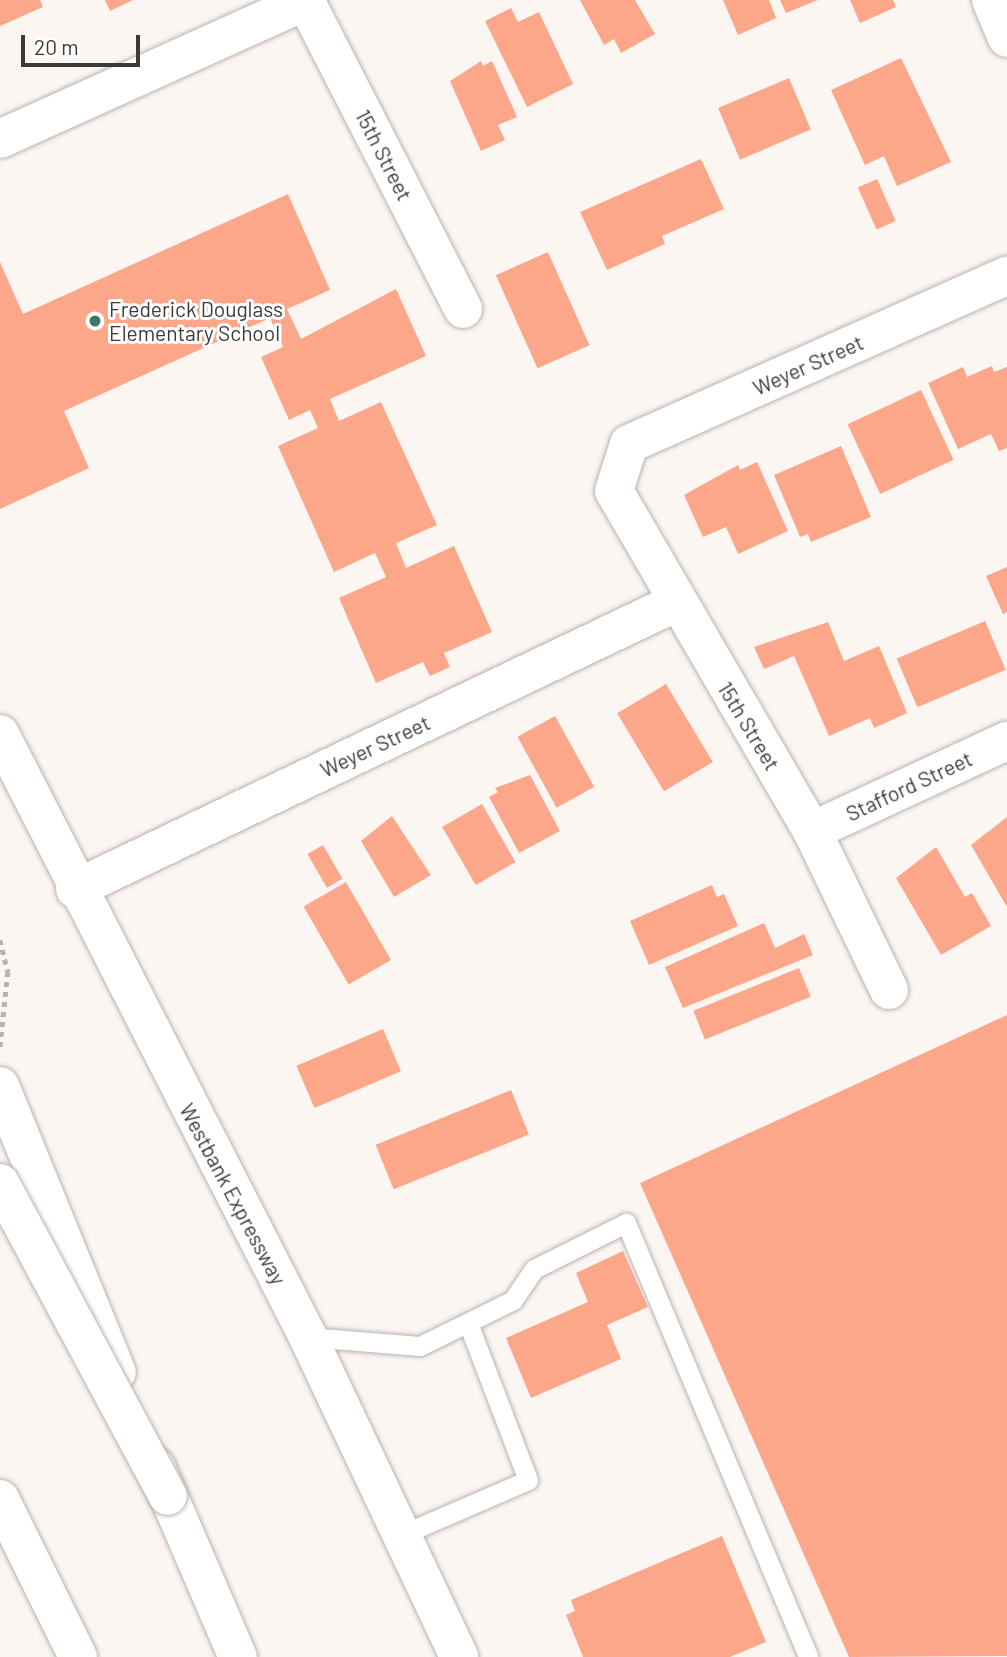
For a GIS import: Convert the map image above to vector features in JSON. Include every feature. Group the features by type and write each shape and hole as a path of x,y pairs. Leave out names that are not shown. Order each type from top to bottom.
{"main road":[{"path":"0,139 306,0"},
{"name":"15th Street","path":"306,0 463,309"},
{"path":"991,0 1007,38"},
{"name":"Weyer Street","path":"622,465 629,444 1007,276"},
{"name":"15th Street","path":"622,465 614,491 675,603 812,831 888,990"},
{"name":"Weyer Street","path":"75,889 675,603"},
{"name":"Westbank Expressway","path":"0,734 75,889 308,1337 459,1657"},
{"name":"Stafford Street","path":"812,831 1007,741"},
{"path":"0,1086 168,1496 238,1657"},
{"path":"0,1183 168,1496"},
{"path":"0,1499 78,1657"}],"lane":[{"path":"308,1337 420,1346 513,1300 534,1269 626,1223 808,1657"},
{"path":"401,1535 528,1480 468,1323"}],"path":[{"path":"0,940 8,972 0,1049"}],"building":[{"path":"0,0 40,0 43,7 0,26"},
{"path":"105,0 133,0 110,11"},
{"path":"580,0 635,0 655,34 621,53 614,39 604,45"},
{"path":"723,0 769,0 776,18 738,35"},
{"path":"780,0 818,0 786,13"},
{"path":"850,0 893,0 896,7 860,23"},
{"path":"511,8 518,22 539,12 573,84 527,107 485,21"},
{"path":"901,58 951,162 897,186 884,156 865,165 831,90"},
{"path":"481,61 483,66 492,61 517,117 498,125 505,140 481,151 450,81"},
{"path":"789,78 811,130 740,160 718,108"},
{"path":"701,159 724,209 662,236 665,244 607,270 580,212"},
{"path":"877,179 896,221 877,230 858,188"},
{"path":"288,194 330,290 287,309 301,339 396,289 426,356 330,399 339,421 381,402 437,525 396,543 406,568 454,546 492,632 444,653 450,667 430,676 423,662 376,683 339,598 386,577 375,553 334,572 278,446 318,428 310,410 289,420 261,357 283,347 270,318 64,411 89,468 0,509 0,262 23,314"},
{"path":"548,252 589,345 537,368 496,275"},
{"path":"992,366 994,372 1007,367 1007,448 999,451 991,434 958,449 928,383 963,367 967,377"},
{"path":"921,390 954,460 880,494 848,424"},
{"path":"841,446 871,517 811,542 808,534 800,537 774,475"},
{"path":"757,462 788,531 738,554 726,527 703,537 684,495 738,465 740,470"},
{"path":"1007,567 1007,612 1003,614 986,576"},
{"path":"985,621 1006,670 917,707 897,659"},
{"path":"828,622 844,661 879,646 907,713 874,728 870,718 829,736 794,656 764,669 754,647"},
{"path":"666,684 713,762 664,791 617,713"},
{"path":"555,716 594,787 557,808 517,737"},
{"path":"530,775 560,831 519,853 489,797 498,792 495,788"},
{"path":"482,804 516,862 476,885 442,827"},
{"path":"392,816 431,875 394,897 361,841"},
{"path":"1007,817 1007,907 971,845"},
{"path":"323,845 342,879 327,888 307,854"},
{"path":"936,847 965,897 972,893 991,926 941,955 896,878"},
{"path":"346,882 391,960 349,984 304,906"},
{"path":"712,885 717,897 724,894 738,926 649,965 630,921"},
{"path":"764,923 775,948 804,934 813,955 683,1008 665,967"},
{"path":"799,968 811,997 705,1039 693,1011"},
{"path":"1007,1015 1007,1656 849,1657 640,1183"},
{"path":"383,1029 401,1071 314,1108 296,1066"},
{"path":"511,1090 529,1135 394,1189 376,1145"},
{"path":"623,1251 648,1307 607,1325 621,1359 531,1398 506,1338 588,1302 576,1273"},
{"path":"722,1536 766,1642 730,1657 583,1657 566,1615 575,1611 571,1600"}],"place":[{"name":"Frederick Douglass Elementary School","path":"95,321"}]}
